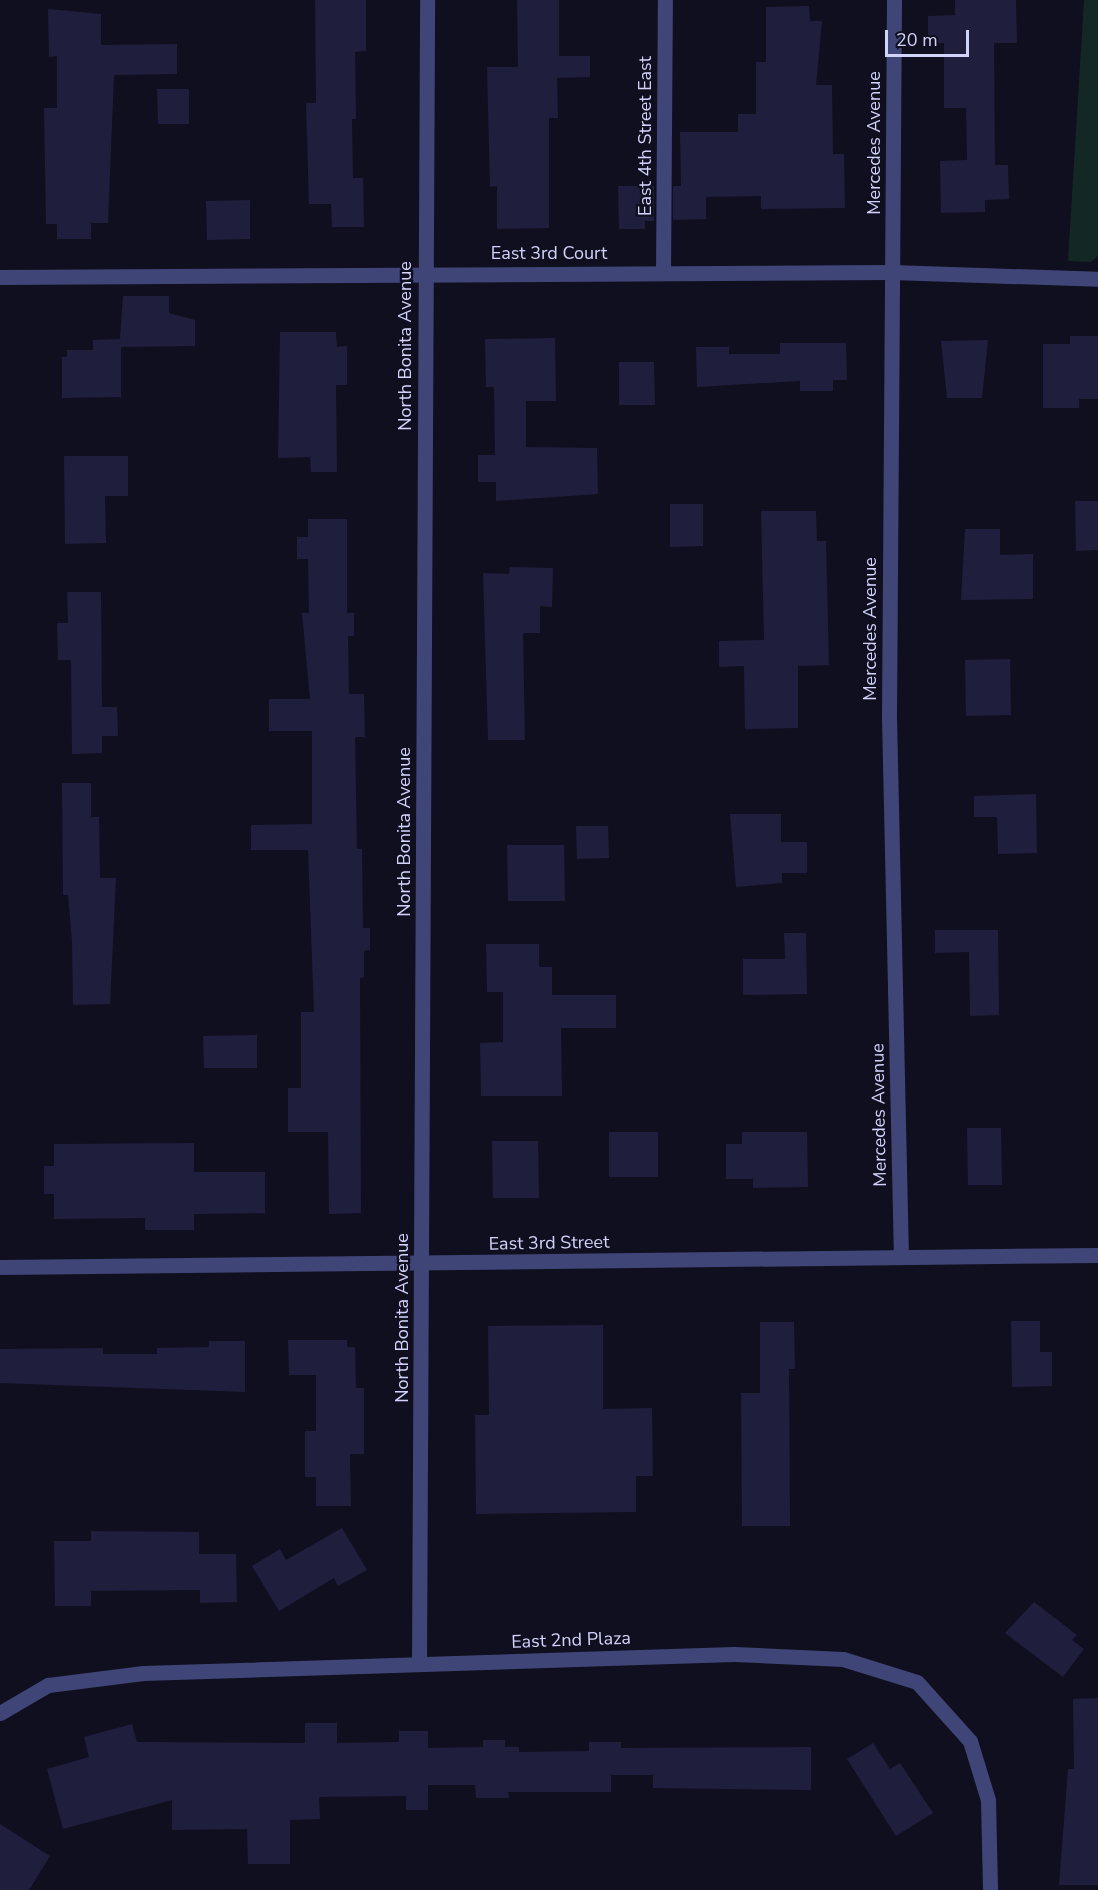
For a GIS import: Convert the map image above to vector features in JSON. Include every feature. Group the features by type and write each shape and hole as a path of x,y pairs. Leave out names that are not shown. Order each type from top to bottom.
{"street":[{"name":"North Bonita Avenue","path":"419,1664 428,0"},
{"name":"East 4th Street East","path":"663,273 665,0"},
{"name":"Mercedes Avenue","path":"894,0 889,717 902,1257"},
{"name":"East 3rd Court","path":"0,277 892,272 1098,279"},
{"name":"East 3rd Street","path":"0,1267 1098,1255"},
{"name":"East 2nd Plaza","path":"0,1713 48,1685 143,1673 745,1655 843,1659 917,1682 970,1741 988,1800 990,1890"}],"green space":[{"path":"1084,0 1098,0 1098,256 1091,262 1068,261"}],"building":[{"path":"315,0 366,0 366,51 355,52 356,119 352,119 353,178 363,178 364,227 332,227 331,204 309,204 306,103 316,103"},
{"path":"517,0 559,0 559,56 590,56 590,77 557,78 558,118 549,118 549,228 497,229 497,186 490,187 487,67 518,67"},
{"path":"955,0 1016,0 1017,43 994,43 995,165 1008,165 1009,199 985,200 985,212 941,213 940,161 967,160 966,108 944,108 944,43 928,43 928,16 955,15"},
{"path":"809,6 810,21 822,21 816,85 832,85 833,154 844,154 845,208 761,209 761,196 706,197 706,219 673,220 673,186 681,186 680,132 738,132 738,114 756,114 756,62 766,62 766,7"},
{"path":"48,9 101,14 101,45 177,44 177,74 114,75 108,223 91,223 91,239 57,239 57,224 46,224 44,108 57,108 57,56 49,57"},
{"path":"157,89 189,89 189,124 158,124"},
{"path":"618,186 654,186 654,221 645,221 645,229 619,229"},
{"path":"250,200 250,239 207,240 206,201"},
{"path":"123,296 169,296 169,313 195,320 195,346 121,347 121,397 62,398 62,357 67,357 67,350 93,350 93,340 120,339"},
{"path":"280,332 336,332 337,347 347,346 347,385 336,385 337,472 311,472 310,457 278,458"},
{"path":"1070,336 1098,336 1098,399 1079,399 1079,408 1043,408 1043,344 1070,344"},
{"path":"555,338 556,401 526,401 526,447 597,448 598,494 496,501 496,482 478,482 478,455 495,455 494,387 486,387 485,339"},
{"path":"988,340 982,398 947,398 941,341"},
{"path":"780,343 846,343 847,380 833,380 833,391 800,391 800,381 697,387 696,347 729,347 729,354 780,354"},
{"path":"619,362 654,362 655,405 619,405"},
{"path":"64,456 128,456 128,496 105,496 106,543 65,544"},
{"path":"1075,501 1098,501 1098,550 1076,551"},
{"path":"670,504 703,504 703,546 670,547"},
{"path":"761,511 816,511 817,541 826,541 829,665 798,666 798,728 745,729 744,666 719,667 719,641 764,640"},
{"path":"308,519 347,519 347,613 354,613 354,636 348,636 349,694 364,694 365,737 355,737 357,849 362,849 363,928 370,928 370,950 364,951 364,977 360,978 361,1213 329,1214 328,1132 288,1132 288,1088 301,1088 301,1012 314,1012 308,850 251,850 251,825 312,824 312,731 269,731 269,699 310,699 302,613 309,613 308,559 297,559 297,537 308,537"},
{"path":"965,529 1000,529 1000,555 1033,554 1033,599 961,600"},
{"path":"510,567 553,568 552,607 540,606 540,633 523,633 525,740 488,740 483,573 509,574"},
{"path":"67,592 101,592 102,707 117,707 118,736 102,736 102,753 72,754 71,660 58,660 57,623 68,623"},
{"path":"1010,659 1011,715 966,716 965,660"},
{"path":"62,783 91,783 91,817 99,817 100,878 116,878 110,1004 73,1005 72,941 68,895 63,895"},
{"path":"1036,794 1037,853 998,854 997,817 974,817 974,796"},
{"path":"730,814 781,814 781,842 807,842 807,873 782,873 782,883 736,887"},
{"path":"576,826 608,826 609,858 577,859"},
{"path":"507,845 564,845 565,901 508,901"},
{"path":"935,930 998,930 999,1015 970,1016 969,952 935,953"},
{"path":"784,933 806,933 807,994 743,995 743,959 785,959"},
{"path":"486,944 539,944 539,967 552,967 552,995 616,995 616,1028 561,1028 562,1096 481,1096 480,1043 503,1042 503,992 487,992"},
{"path":"257,1035 257,1068 204,1068 203,1036"},
{"path":"967,1128 1001,1128 1002,1185 968,1185"},
{"path":"609,1132 658,1132 658,1177 609,1177"},
{"path":"742,1132 807,1132 808,1187 753,1188 753,1179 726,1179 726,1144 742,1144"},
{"path":"492,1141 538,1141 539,1198 493,1198"},
{"path":"194,1143 194,1172 265,1172 265,1213 194,1214 194,1230 145,1230 145,1218 54,1219 54,1194 44,1194 44,1166 54,1166 54,1144"},
{"path":"1011,1321 1040,1321 1040,1352 1052,1352 1052,1386 1012,1387"},
{"path":"760,1322 794,1322 795,1369 789,1369 790,1526 742,1526 741,1393 760,1393"},
{"path":"603,1325 603,1409 652,1408 653,1476 636,1476 636,1512 476,1514 475,1415 489,1415 488,1326"},
{"path":"288,1340 347,1340 347,1347 355,1347 356,1388 364,1388 364,1454 350,1454 351,1506 316,1506 316,1477 305,1477 305,1431 316,1431 316,1375 289,1375"},
{"path":"209,1341 245,1341 245,1392 0,1383 0,1349 103,1348 103,1354 157,1354 157,1348 209,1347"},
{"path":"342,1528 367,1570 338,1586 334,1578 279,1611 252,1566 280,1549 286,1560"},
{"path":"91,1531 199,1532 199,1554 236,1554 237,1602 200,1603 200,1590 91,1591 91,1606 55,1606 54,1541 91,1541"},
{"path":"1034,1602 1077,1635 1072,1640 1084,1649 1063,1677 1005,1633"},
{"path":"1098,1698 1098,1885 1059,1885 1068,1769 1074,1769 1073,1699"},
{"path":"305,1723 337,1723 337,1743 399,1742 399,1731 428,1731 428,1748 483,1747 483,1740 505,1740 505,1747 519,1747 519,1752 589,1751 589,1742 621,1742 621,1748 811,1747 811,1790 653,1788 653,1775 611,1775 611,1792 508,1792 509,1798 476,1798 475,1785 428,1785 428,1810 406,1810 406,1796 319,1797 320,1819 290,1820 290,1864 248,1864 247,1829 172,1830 172,1800 63,1829 47,1769 89,1757 84,1737 132,1724 137,1742 305,1743"},
{"path":"873,1743 890,1769 900,1763 933,1813 896,1836 847,1759"},
{"path":"0,1824 50,1856 29,1890 0,1890"}]}
